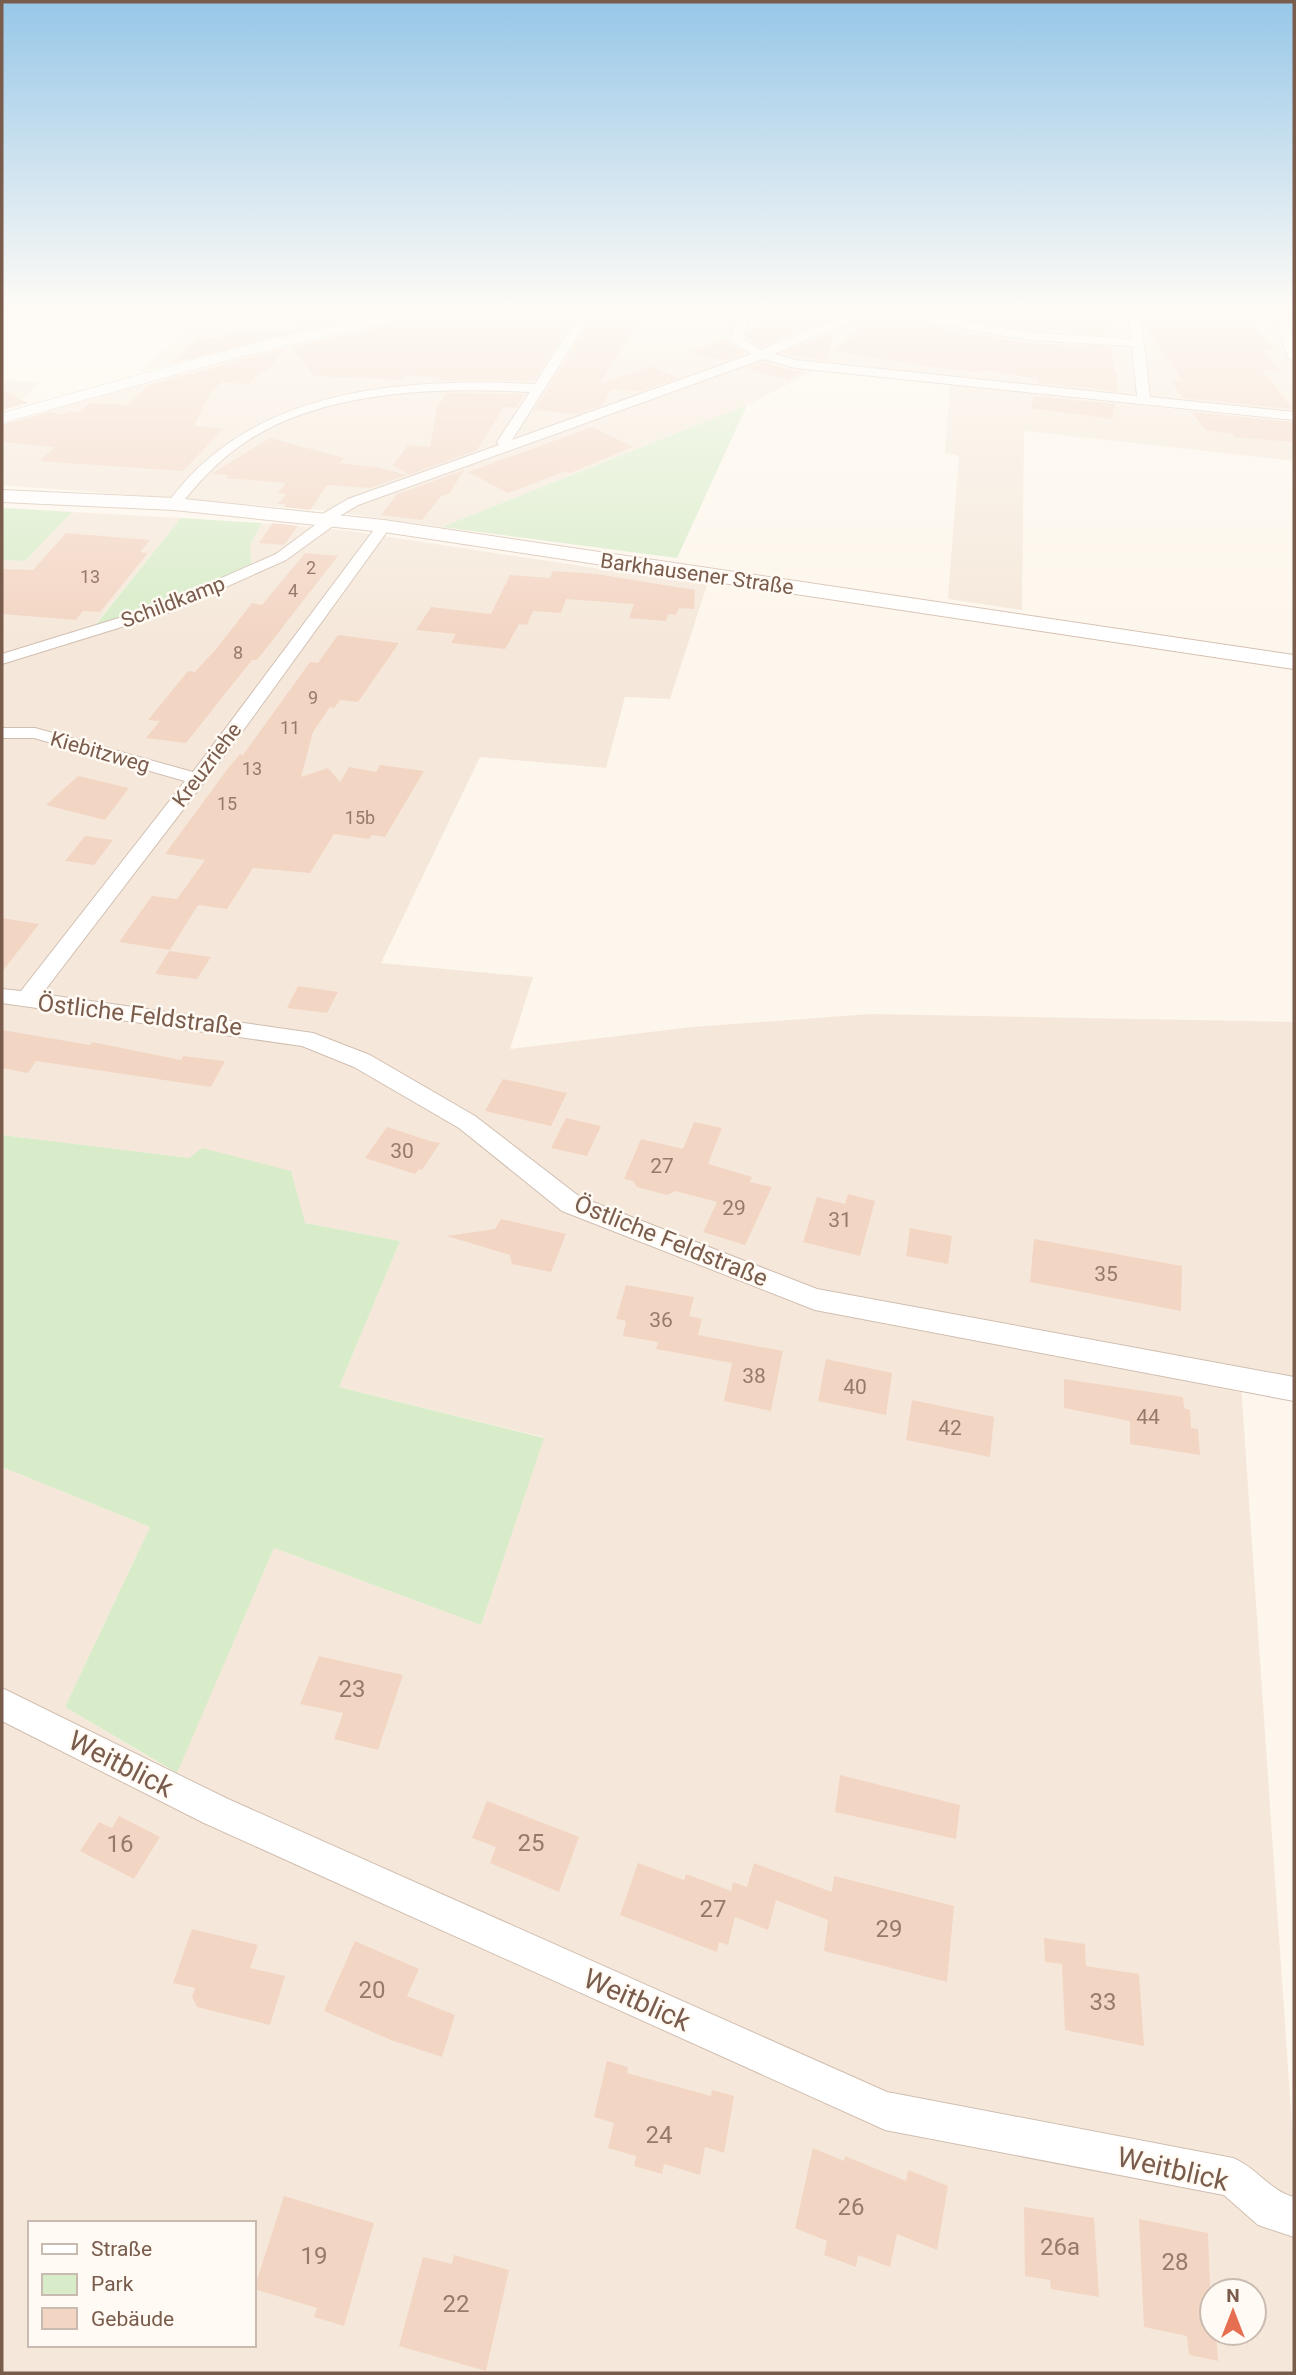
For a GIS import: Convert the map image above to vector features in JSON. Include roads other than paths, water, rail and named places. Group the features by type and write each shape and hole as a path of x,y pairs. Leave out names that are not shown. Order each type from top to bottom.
{"main road":[{"name":"Barkhausener Straße","path":"2,496 174,504 384,526 1294,662"}],"street":[{"path":"174,504 208,463 260,428 290,417"},
{"path":"506,446 504,442 519,417"},
{"name":"Schildkamp","path":"2,659 164,609 281,557 316,534 328,519 353,502 588,417"},
{"name":"Kreuzriehe","path":"10,1000 197,779 384,526"},
{"name":"Kiebitzweg","path":"2,733 35,733 197,779"},
{"name":"Östliche Feldstraße","path":"10,1000 305,1039 362,1061 467,1122 571,1204 815,1299 1294,1388"},
{"name":"Weitblick","path":"2,1704 216,1811 885,2111 1233,2177 1272,2211 1294,2217"}]}
